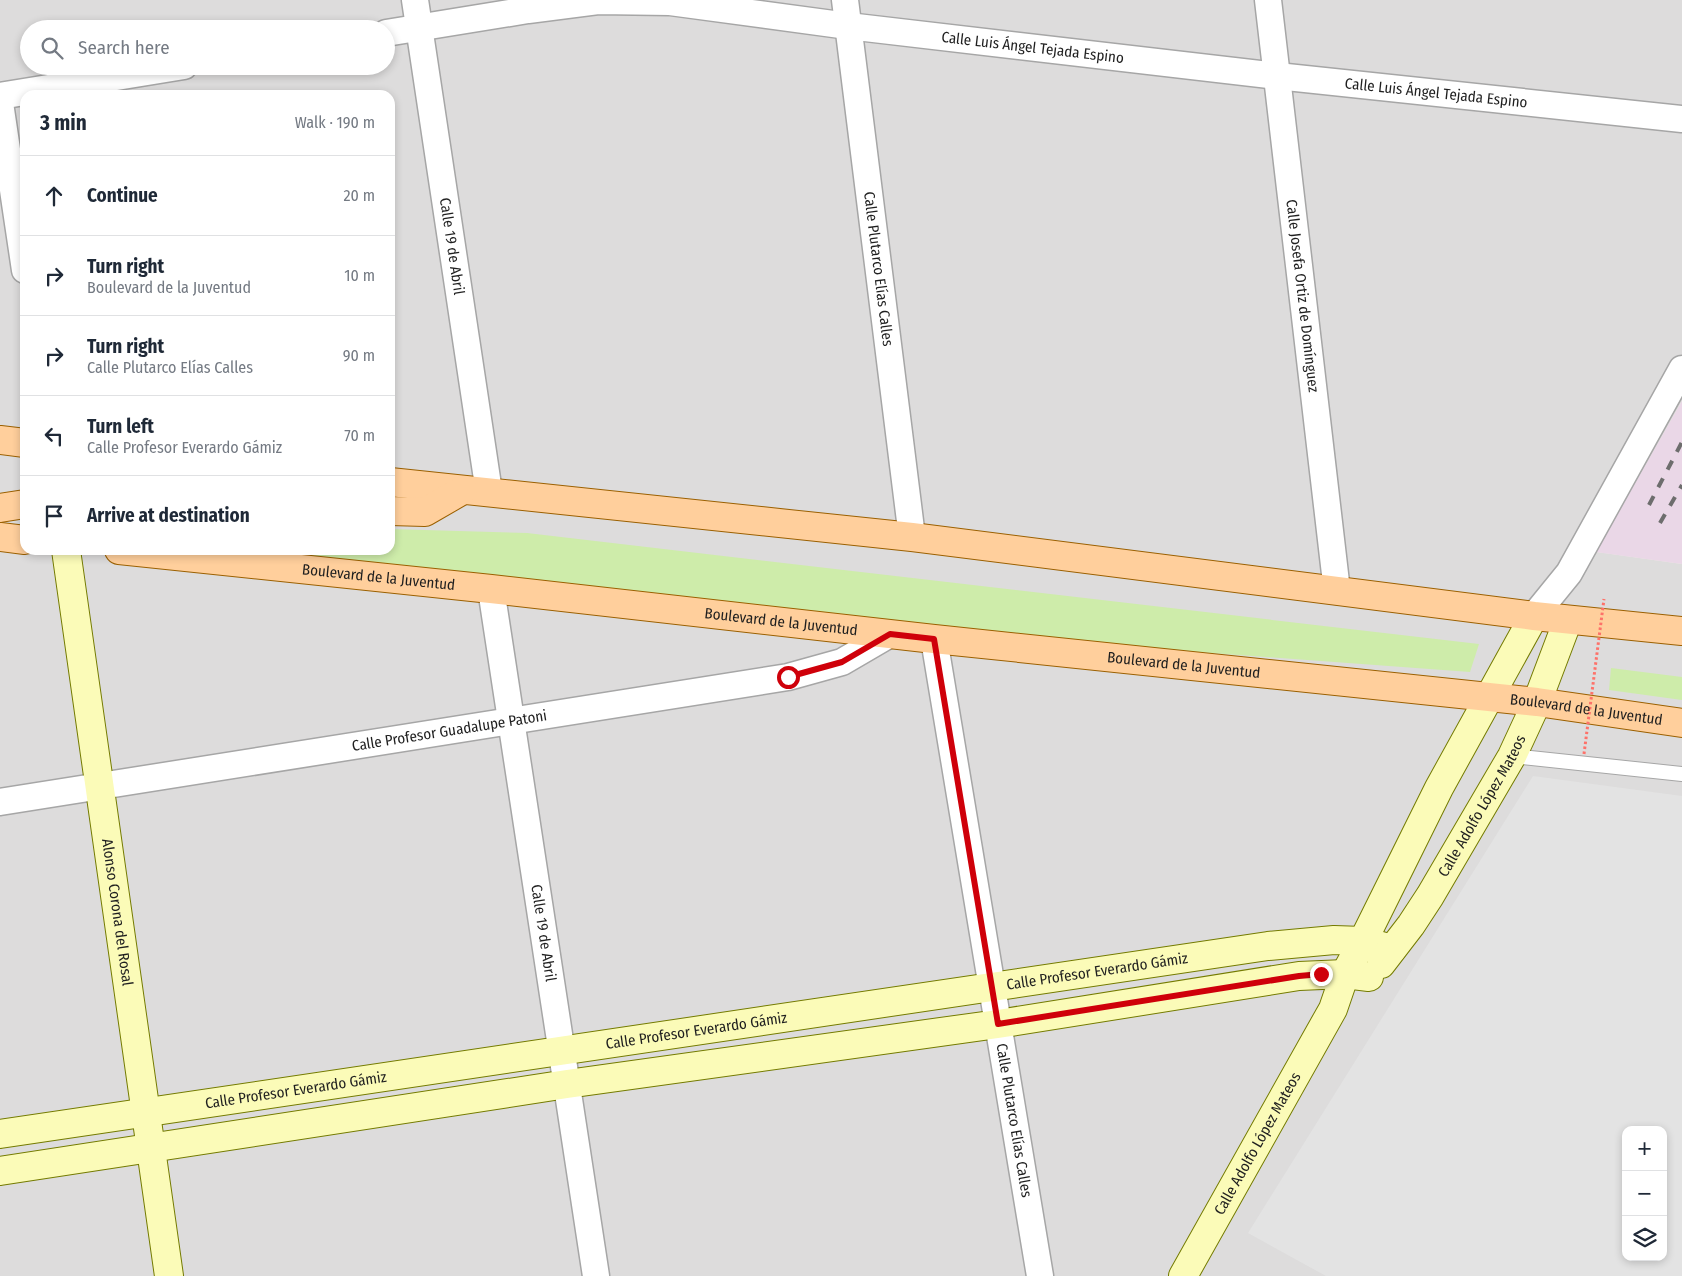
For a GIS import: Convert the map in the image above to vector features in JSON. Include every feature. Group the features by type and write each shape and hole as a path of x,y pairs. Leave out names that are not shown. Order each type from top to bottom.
{"main road":[{"path":"0,440 20,442"},
{"path":"395,483 912,538 1534,616 1682,631"},
{"path":"395,511 425,512 476,491"},
{"path":"0,508 20,505"},
{"path":"0,536 20,539"},
{"name":"Alonso Corona del Rosal","path":"67,555 169,1276"},
{"name":"Boulevard de la Juventud","path":"167,555 934,639 1537,702 1682,723"},
{"name":"Calle Adolfo López Mateos","path":"1357,975 1363,941 1439,788 1534,616"},
{"name":"Calle Adolfo López Mateos","path":"1183,1276 1333,1009 1357,975 1392,949 1430,896 1512,756 1537,702 1568,620"},
{"name":"Calle Profesor Everardo Gámiz","path":"0,1134 1268,946 1334,940 1363,941 1392,949"},
{"path":"0,1171 567,1084 998,1024 1299,976 1357,975"}],"street":[{"name":"Calle 19 de Abril","path":"415,0 420,28 476,491"},
{"name":"Calle Plutarco Elías Calles","path":"845,0 912,538"},
{"name":"Calle Josefa Ortiz de Domínguez","path":"1268,0 1337,591"},
{"name":"Calle Luis Ángel Tejada Espino","path":"395,32 528,10 598,1 670,2 848,26 1277,76 1682,118"},
{"path":"37,90 129,75"},
{"path":"0,96 20,93"},
{"path":"0,103 20,237"},
{"name":"Calle Adolfo López Mateos","path":"1534,616 1569,573 1682,369"},
{"name":"Calle Adolfo López Mateos","path":"1568,620 1569,573"},
{"name":"Calle 19 de Abril","path":"491,589 596,1276"},
{"name":"Calle Profesor Guadalupe Patoni","path":"0,802 788,677 842,662 890,634"},
{"name":"Calle Plutarco Elías Calles","path":"934,639 1040,1276"}],"lane":[{"path":"1512,756 1682,774"}],"path":[{"path":"1584,754 1604,599"}],"shaded area":[{"path":"0,0 1682,0 1682,401 1597,552 1682,564 1682,1276 0,1276"},
{"path":"1682,401 1682,564 1596,552"},
{"path":"1533,776 1682,796 1682,1276 1326,1276 1248,1233"}],"green space":[{"path":"395,529 527,533 1479,644 1470,672 1130,647 301,555 395,555"},
{"path":"1611,668 1682,677 1682,700 1609,690"}],"railway":[{"path":"1649,505 1682,442"},
{"path":"1660,523 1682,485"}],"route":[{"path":"788,677 842,662 890,634 934,639 998,1024 1321,974"}]}
